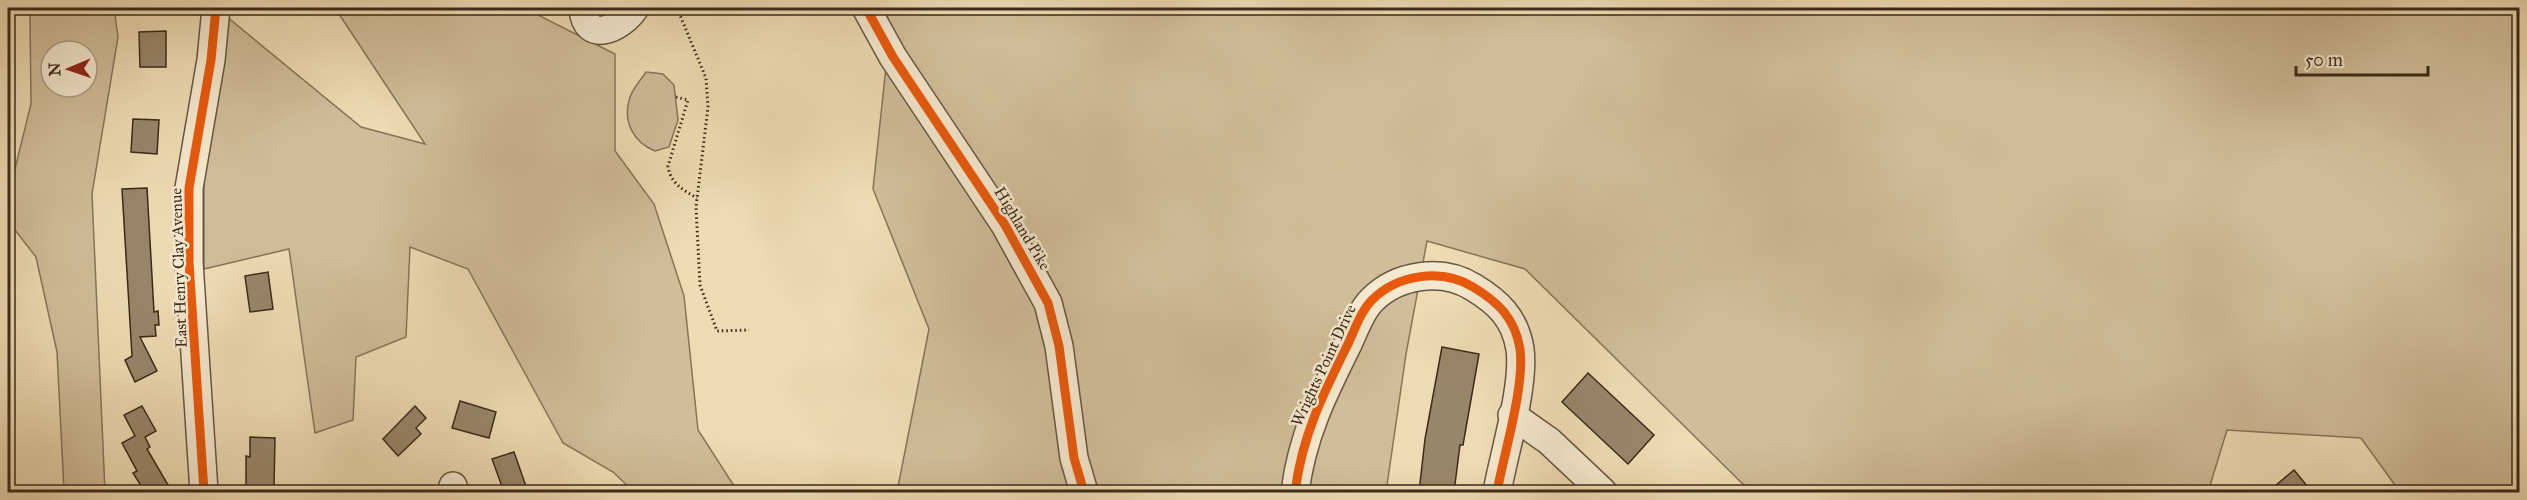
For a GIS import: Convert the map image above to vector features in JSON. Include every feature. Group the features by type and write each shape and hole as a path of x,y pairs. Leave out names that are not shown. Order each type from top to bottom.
{"street":[{"name":"East Henry Clay Avenue","path":"204,492 189,262 189,188 211,60 216,8"},
{"path":"583,8 584,18 595,29 614,28 627,20 634,8"},
{"name":"Highland Pike","path":"866,8 893,57 944,129 1005,225 1048,303 1059,346 1074,458 1084,492"},
{"name":"Wrights Point Drive","path":"1295,492 1307,431 1367,306 1393,285 1413,277 1453,278 1490,297 1514,324 1520,350 1520,382 1497,492"},
{"path":"1512,415 1549,441 1603,492"}],"path":[{"path":"677,8 706,78 708,107 697,198 700,285 717,331 749,330"},
{"path":"676,97 688,100 669,173 678,186 697,198"}],"shaded area":[{"path":"24,8 114,8 118,37 92,194 105,492 64,491 57,352 36,257 8,221 8,197 31,104 30,16"},
{"path":"335,8 529,8 532,12 615,54 615,151 654,204 684,296 698,430 738,492 634,492 613,472 563,443 468,269 410,247 406,337 356,357 353,420 315,433 289,249 204,269 204,167 227,17 361,127 425,144"},
{"path":"866,8 2519,8 2520,464 2514,492 2400,492 2361,438 2227,430 2208,492 1751,492 1525,269 1427,241 1406,354 1386,492 897,492 929,329 873,189 888,48"},
{"path":"646,72 663,74 674,85 678,120 669,147 655,151 635,136 627,114 631,94"}],"building":[{"path":"166,31 166,67 140,67 139,32"},
{"path":"133,119 159,120 157,154 131,152"},
{"path":"147,188 154,312 158,311 159,325 155,325 156,336 140,337 157,371 135,382 125,360 132,356 122,189"},
{"path":"268,272 273,309 250,312 245,276"},
{"path":"1442,347 1479,354 1463,445 1460,445 1454,492 1419,492 1425,439"},
{"path":"1588,373 1654,435 1628,464 1562,402"},
{"path":"460,401 496,412 489,438 452,428"},
{"path":"142,406 156,431 145,437 150,447 147,449 168,485 155,492 145,492 133,473 137,471 122,443 135,436 124,415"},
{"path":"415,406 426,418 416,428 421,434 398,456 383,439"},
{"path":"250,437 275,438 274,487 246,486 246,456 250,457"},
{"path":"514,452 528,492 504,492 492,459"},
{"path":"2294,470 2312,492 2268,492"}],"cycle path":[{"path":"204,492 189,262 189,188 211,60 216,8"},
{"path":"866,8 893,57 1005,225 1048,303 1059,346 1074,458 1084,492"},
{"path":"1295,492 1308,434 1330,380 1365,309 1372,300 1394,284 1407,279 1434,276 1461,281 1490,299 1510,320 1518,338 1520,381 1497,492"}]}
